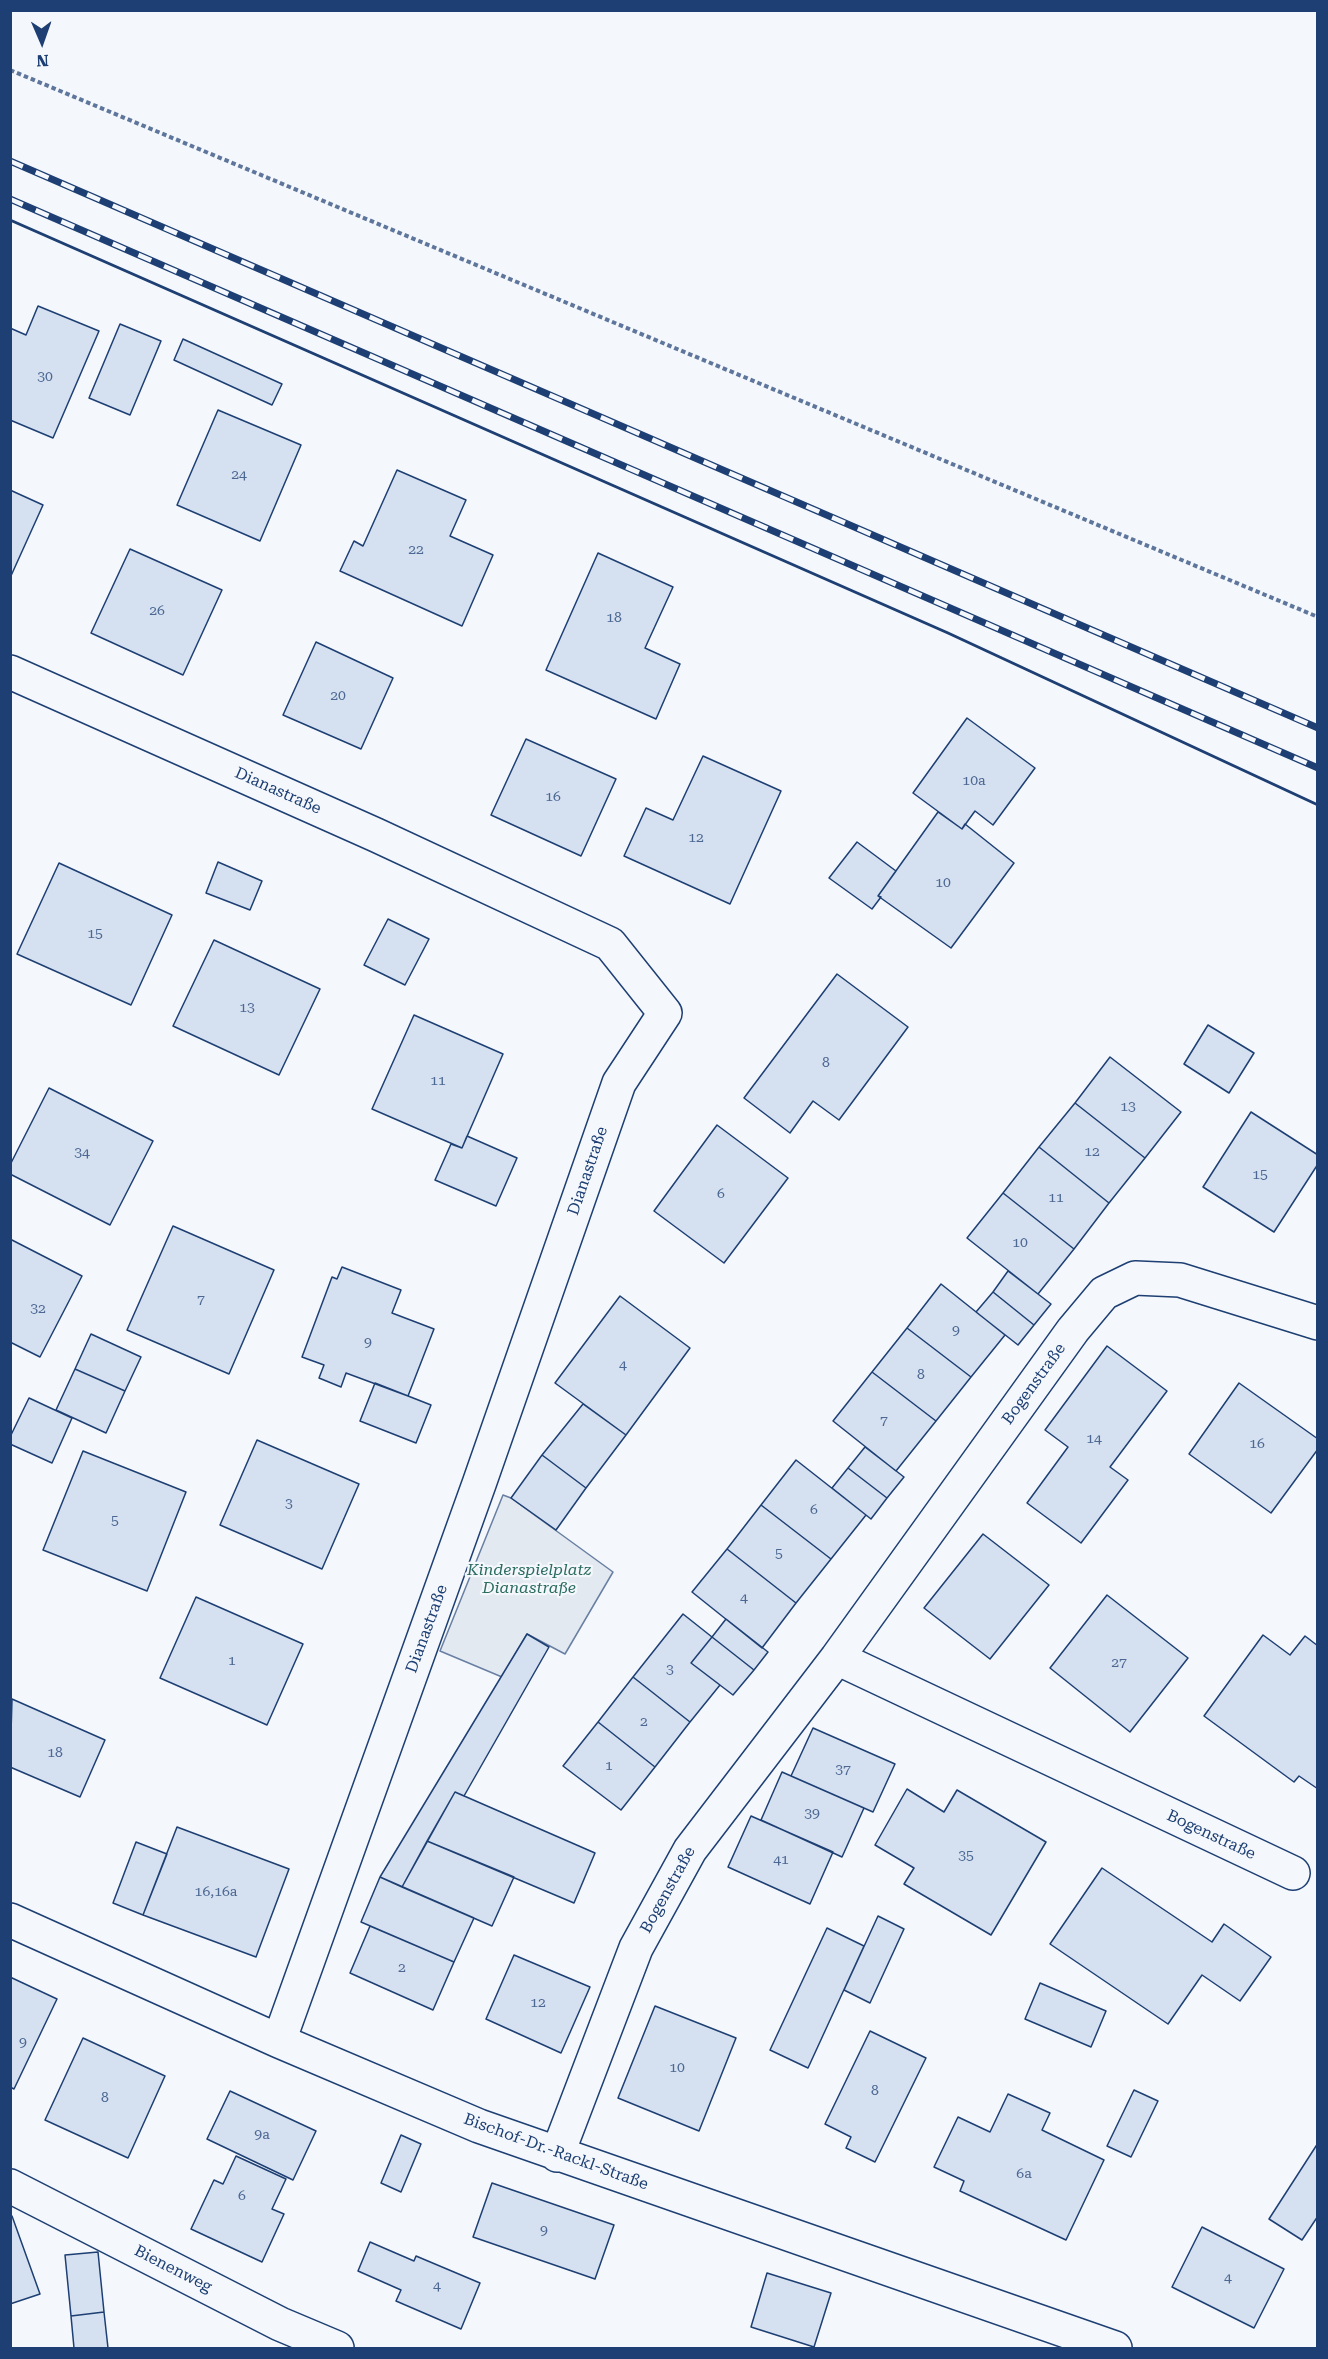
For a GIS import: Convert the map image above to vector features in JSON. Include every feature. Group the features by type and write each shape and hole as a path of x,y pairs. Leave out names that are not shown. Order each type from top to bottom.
{"street":[{"name":"Dianastraße","path":"10,672 376,835 610,944 665,1013 619,1083 479,1484 279,2041"},
{"name":"Bogenstraße","path":"557,2155 636,1948 690,1850 837,1658 1073,1330 1104,1293 1135,1278 1180,1280 1317,1323"},
{"name":"Bogenstraße","path":"837,1658 1293,1873"},
{"name":"Bischof-Dr.-Rackl-Straße","path":"10,1920 279,2041 479,2126 1115,2349"},
{"name":"Bienenweg","path":"10,2186 280,2324 337,2349"}],"path":[{"path":"10,70 1317,617"}],"green space":[{"name":"Kinderspielplatz Dianastraße","path":"503,1495 511,1498 613,1572 565,1654 527,1634 502,1677 440,1651"}],"building":[{"path":"38,306 99,331 53,438 10,420 10,328 26,335"},
{"path":"120,324 161,341 130,415 89,398"},
{"path":"183,339 282,384 272,405 174,360"},
{"path":"218,410 301,445 260,541 177,505"},
{"path":"397,470 466,500 450,536 493,555 462,626 340,571 354,541 363,546"},
{"path":"10,490 43,505 10,578"},
{"path":"130,549 222,590 183,675 91,633"},
{"path":"598,553 673,587 645,648 680,664 656,719 546,670"},
{"path":"316,642 393,678 361,749 283,715"},
{"path":"967,718 1035,768 993,825 975,811 962,829 913,793"},
{"path":"526,739 616,779 581,856 491,815"},
{"path":"703,756 781,791 730,904 624,856 646,808 673,820"},
{"path":"938,812 962,829 965,824 1014,863 951,948 878,896"},
{"path":"857,842 896,871 878,896 881,897 872,909 829,878"},
{"path":"218,862 262,881 250,910 206,893"},
{"path":"59,863 172,915 131,1005 17,954"},
{"path":"388,919 429,939 405,985 364,965"},
{"path":"214,940 320,989 279,1075 173,1026"},
{"path":"837,974 908,1027 839,1120 813,1101 790,1133 744,1098"},
{"path":"414,1015 503,1054 462,1148 372,1109"},
{"path":"1208,1025 1254,1053 1229,1093 1184,1064"},
{"path":"1110,1057 1181,1112 1145,1158 1075,1103"},
{"path":"49,1088 153,1141 110,1225 10,1174 10,1165"},
{"path":"1075,1103 1145,1158 1109,1203 1039,1147"},
{"path":"1251,1112 1318,1155 1318,1164 1274,1232 1203,1187"},
{"path":"717,1125 788,1178 724,1263 654,1211"},
{"path":"467,1136 517,1158 496,1206 435,1180 451,1144 462,1148"},
{"path":"1039,1147 1109,1203 1074,1249 1003,1193"},
{"path":"1003,1193 1074,1249 1038,1294 967,1238"},
{"path":"173,1226 274,1270 229,1374 127,1330"},
{"path":"10,1239 82,1276 40,1357 10,1342"},
{"path":"342,1267 401,1290 392,1313 434,1329 408,1396 346,1373 341,1387 319,1378 324,1365 302,1357 332,1277 337,1279"},
{"path":"1008,1271 1051,1304 1034,1325 993,1292"},
{"path":"941,1284 1005,1335 971,1377 907,1328"},
{"path":"993,1292 1034,1325 1018,1345 976,1312"},
{"path":"620,1296 690,1348 626,1435 555,1383"},
{"path":"907,1328 971,1377 936,1421 872,1372"},
{"path":"91,1334 141,1357 125,1391 75,1369"},
{"path":"1107,1346 1167,1391 1110,1467 1128,1480 1081,1543 1027,1503 1068,1447 1045,1430"},
{"path":"75,1369 125,1391 106,1433 56,1410"},
{"path":"872,1372 936,1421 896,1471 833,1421"},
{"path":"375,1383 431,1405 416,1443 360,1421"},
{"path":"1239,1383 1318,1439 1318,1449 1271,1513 1189,1454"},
{"path":"29,1398 72,1418 52,1463 10,1444 10,1437"},
{"path":"583,1404 626,1435 586,1488 542,1455"},
{"path":"257,1440 359,1484 322,1569 220,1525"},
{"path":"865,1447 904,1477 887,1498 848,1468"},
{"path":"83,1451 186,1492 147,1591 43,1550"},
{"path":"542,1455 586,1488 556,1530 511,1498"},
{"path":"796,1460 866,1515 831,1559 761,1505"},
{"path":"848,1468 887,1498 871,1519 832,1488"},
{"path":"761,1505 831,1559 796,1603 727,1549"},
{"path":"983,1534 1049,1585 990,1659 924,1608"},
{"path":"727,1549 796,1603 762,1648 692,1592"},
{"path":"1107,1595 1188,1658 1130,1732 1050,1668"},
{"path":"196,1597 303,1644 267,1725 160,1678"},
{"path":"683,1614 712,1637 691,1663 720,1685 690,1722 633,1677"},
{"path":"726,1619 768,1652 754,1670 712,1637"},
{"path":"527,1634 549,1647 464,1796 455,1792 402,1887 380,1877"},
{"path":"1263,1635 1290,1655 1305,1636 1318,1646 1318,1789 1299,1776 1294,1782 1204,1716"},
{"path":"712,1637 754,1670 733,1695 691,1663"},
{"path":"633,1677 690,1722 655,1767 598,1722"},
{"path":"12,1699 105,1740 80,1797 10,1767"},
{"path":"598,1722 655,1767 621,1810 563,1766"},
{"path":"813,1728 895,1764 873,1812 791,1776"},
{"path":"782,1772 864,1808 842,1857 761,1820"},
{"path":"907,1789 944,1812 957,1790 1046,1842 991,1935 904,1884 914,1868 875,1845"},
{"path":"455,1792 595,1853 574,1903 427,1841"},
{"path":"751,1816 833,1852 810,1904 728,1867"},
{"path":"177,1827 289,1869 256,1957 143,1915"},
{"path":"427,1841 514,1877 492,1926 402,1887"},
{"path":"136,1842 167,1854 143,1915 113,1903"},
{"path":"1102,1868 1212,1942 1224,1924 1271,1957 1240,2001 1202,1975 1168,2024 1050,1944"},
{"path":"380,1877 474,1918 454,1962 361,1922"},
{"path":"878,1916 904,1929 870,2003 844,1990"},
{"path":"370,1926 454,1962 433,2010 350,1973"},
{"path":"827,1928 864,1946 808,2068 770,2050"},
{"path":"514,1955 590,1987 561,2053 486,2019"},
{"path":"10,1977 57,1999 14,2089 10,2087"},
{"path":"1040,1983 1106,2011 1091,2047 1025,2019"},
{"path":"655,2006 736,2038 699,2131 618,2098"},
{"path":"870,2031 926,2058 875,2162 846,2148 851,2137 825,2124"},
{"path":"83,2038 165,2076 128,2158 45,2120"},
{"path":"1134,2090 1158,2101 1131,2157 1107,2146"},
{"path":"230,2091 316,2131 293,2180 207,2139"},
{"path":"1008,2094 1050,2113 1042,2130 1104,2160 1066,2240 960,2191 964,2181 934,2167 958,2117 990,2132"},
{"path":"401,2135 421,2144 401,2192 381,2183"},
{"path":"1318,2143 1318,2216 1302,2240 1269,2219"},
{"path":"236,2156 286,2179 272,2209 284,2214 262,2262 191,2229 214,2180 223,2184"},
{"path":"492,2183 614,2225 595,2279 473,2237"},
{"path":"12,2216 40,2294 10,2304 10,2217"},
{"path":"1202,2227 1284,2269 1254,2328 1172,2287"},
{"path":"370,2242 414,2261 416,2256 480,2283 461,2329 396,2301 401,2290 358,2271"},
{"path":"98,2252 104,2312 71,2316 65,2255"},
{"path":"767,2273 831,2293 814,2347 751,2327"},
{"path":"104,2312 108,2348 74,2348 71,2316"}],"railway":[{"path":"10,161 1318,728"},
{"path":"10,199 1318,768"}],"wall":[{"path":"10,220 948,633 1318,805"}]}
